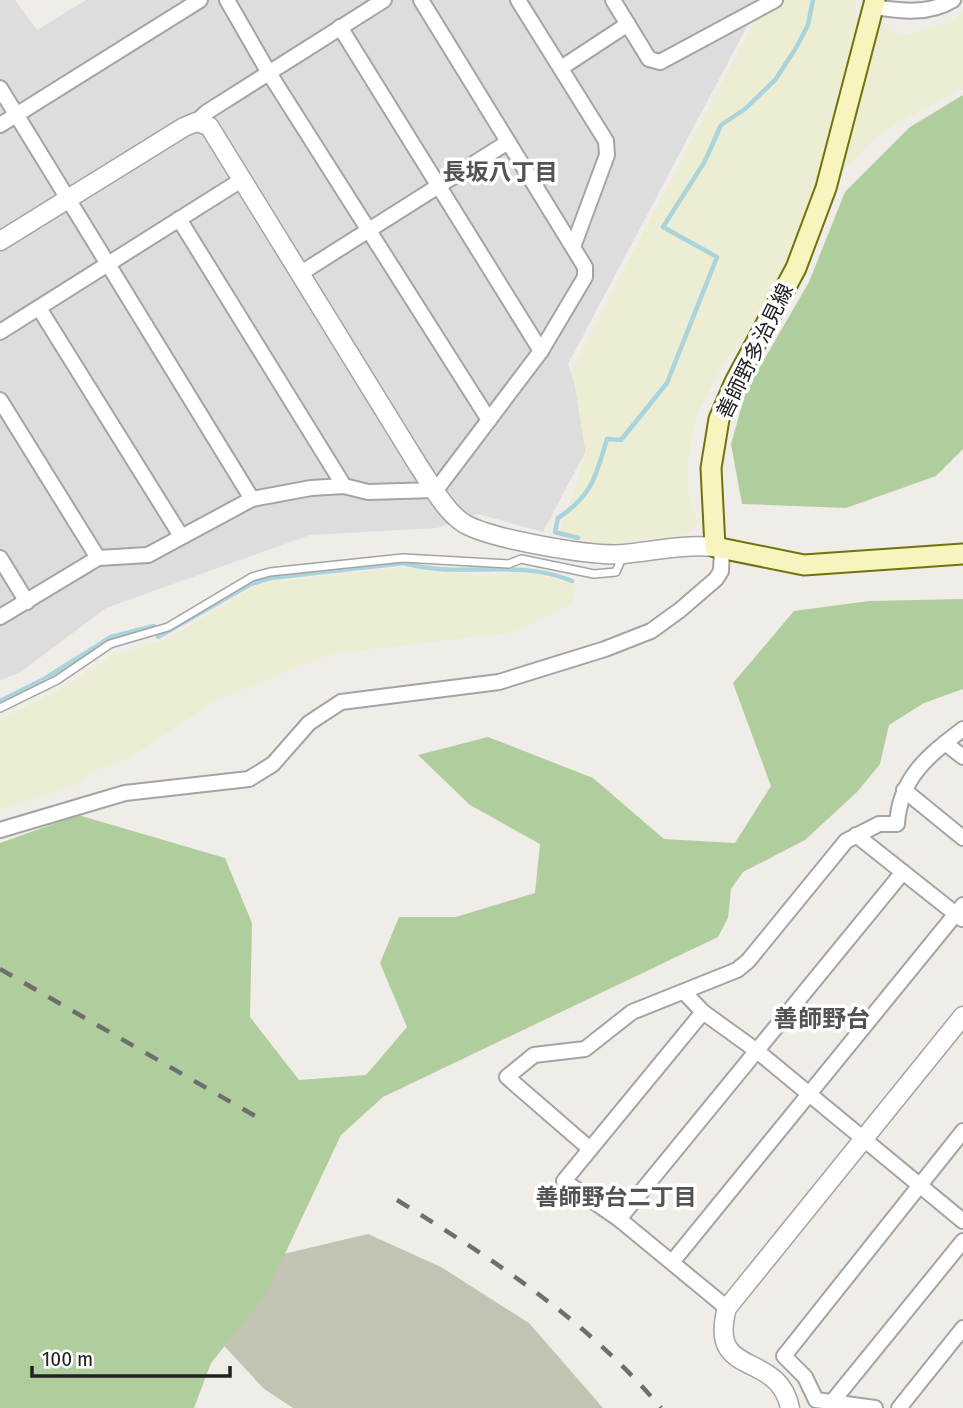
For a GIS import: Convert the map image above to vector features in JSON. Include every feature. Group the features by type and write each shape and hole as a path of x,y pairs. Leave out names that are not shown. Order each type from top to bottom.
{"main road":[{"name":"善師野多治見線","path":"718,548 711,468 719,419 735,382 796,268 818,211 874,4"},
{"path":"718,548 804,565 963,554"}],"street":[{"path":"0,125 200,0"},
{"path":"227,0 269,73 489,420"},
{"path":"0,241 196,122 207,111 384,0"},
{"path":"421,0 585,267 585,277 541,351 436,490"},
{"path":"518,0 606,141 607,155 573,247"},
{"path":"613,0 649,59 660,62 775,0"},
{"path":"874,4 907,12 929,10 953,0"},
{"path":"561,68 628,24"},
{"path":"340,27 541,351"},
{"path":"0,88 252,499"},
{"path":"0,830 124,793 249,779 273,764 309,723 341,702 499,682 606,649 651,631 680,610 716,579 721,571 718,548 694,545 624,554 576,552 482,530 465,524 453,514 209,126 196,122"},
{"path":"301,274 508,142"},
{"path":"0,332 243,179"},
{"path":"179,219 344,485"},
{"path":"39,307 181,536"},
{"path":"0,400 98,558"},
{"path":"0,617 98,558 140,557 252,499 344,485 368,492 436,490"},
{"path":"0,558 27,602"},
{"path":"590,1149 507,1077 534,1055 585,1049 632,1012 737,970 748,961 846,841 879,824 897,824 899,800 918,768 963,729"},
{"path":"945,743 963,757"},
{"path":"904,790 963,838"},
{"path":"673,1261 961,913 856,835"},
{"path":"619,1219 903,872"},
{"path":"684,992 703,1012 757,1051 963,1221"},
{"path":"703,1012 564,1181 673,1261 727,1308"},
{"path":"790,1408 787,1394 779,1380 733,1355 724,1340 722,1324 727,1308 963,1016"},
{"path":"875,1408 816,1400 805,1377 784,1356 963,1131"},
{"path":"832,1402 963,1241"},
{"path":"899,1408 963,1328"}],"lane":[{"path":"0,708 57,680 110,644 168,627 252,577 270,572 403,558 509,564 521,559 594,574 616,572 624,554"}],"shaded area":[{"path":"0,0 15,0 37,30 86,0 761,0 568,364 593,437 543,532 478,514 437,528 310,535 106,608 19,673 0,680"},
{"path":"368,1234 441,1267 529,1323 603,1408 293,1408 264,1389 191,1310 190,1276"}],"green space":[{"path":"765,0 856,0 855,17 906,35 954,20 963,12 963,88 883,131 826,188 796,268 722,366 696,416 687,466 689,498 698,523 686,534 612,544 558,536 586,455 572,369"},
{"path":"963,95 963,449 936,476 846,508 742,504 731,444 746,391 809,282 845,192 910,127"},
{"path":"402,568 484,576 531,572 573,584 576,590 570,605 514,632 333,654 293,669 214,702 130,758 85,775 80,784 0,810 0,719 60,690 113,655 170,638 253,587 277,581"},
{"path":"963,599 963,689 924,703 889,725 880,764 857,792 805,840 743,872 731,889 728,918 718,937 383,1097 341,1135 266,1294 211,1363 194,1408 0,1408 0,843 78,815 225,858 252,923 250,1017 299,1080 366,1075 407,1027 380,963 399,917 456,917 535,893 540,844 470,805 418,755 488,737 593,778 664,839 735,843 771,786 733,683 794,611 869,601"}],"waterway":[{"path":"578,538 555,532 558,518 586,493 607,439 621,440 667,383 717,257 663,227 705,161 721,125 745,109 775,80 808,25 813,0"},
{"path":"158,637 251,584 271,578 404,563 446,569 531,571 572,581"},
{"path":"0,701 44,679 111,637 154,626"}],"railway":[{"path":"0,969 262,1120"},
{"path":"397,1200 469,1245 571,1319 632,1376 661,1408"}],"district":[{"name":"長坂八丁目","path":"500,172"},
{"name":"善師野台","path":"822,1019"},
{"name":"善師野台二丁目","path":"616,1197"}]}
